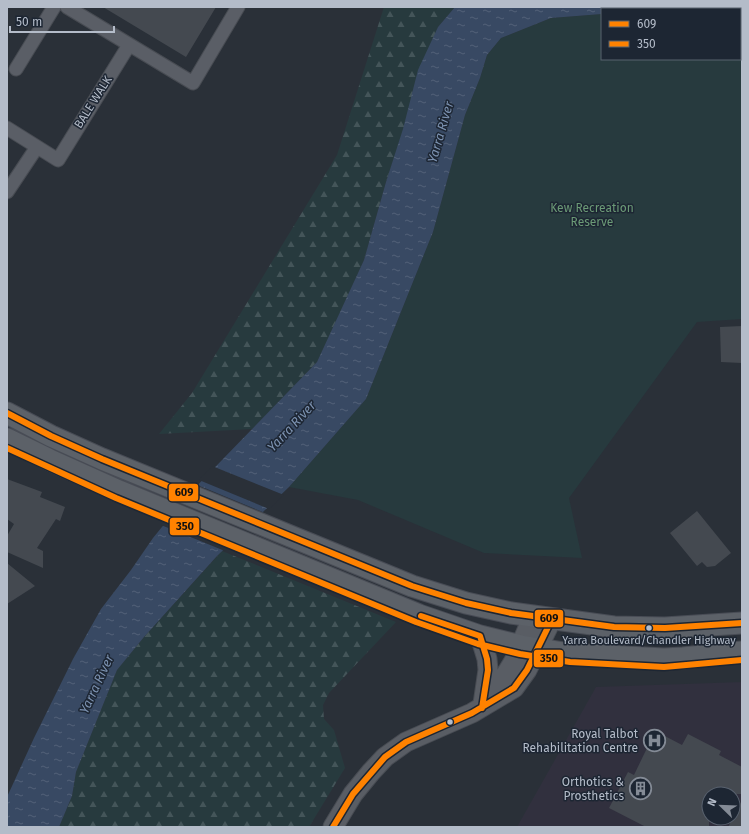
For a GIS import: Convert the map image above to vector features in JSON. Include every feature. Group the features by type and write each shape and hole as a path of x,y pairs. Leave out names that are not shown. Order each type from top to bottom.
{"main road":[{"path":"7,413 102,460 412,586 483,608 542,618 608,626 691,627 742,623"},
{"path":"7,439 86,477 419,615 480,636 570,654 664,659 742,652"},
{"path":"333,827 353,794 385,758 406,742 485,705 509,691 517,684 527,670 530,647 542,618"},
{"path":"480,636 487,659 488,670 485,705"}],"street":[{"path":"16,69 54,7"},
{"path":"68,7 192,83 238,7"},
{"name":"BALE WALK","path":"37,147 58,160 129,45"},
{"path":"7,128 37,147 7,192"}],"shaded area":[{"name":"Royal Talbot Rehabilitation Centre","path":"742,682 742,827 517,827 596,687"}],"green space":[{"path":"384,7 455,7 438,27 386,182 364,260 317,362 252,429 159,434 192,393 337,155"},
{"name":"Kew Recreation Reserve","path":"742,7 742,319 697,322 569,498 582,558 484,553 358,500 289,487 366,399 433,232 465,115 480,78 487,55 501,38 551,18 601,14 601,60 741,60 741,8 679,8"},
{"path":"222,551 396,622 329,693 323,705 324,719 334,730 345,768 309,827 59,827 72,796 76,772 117,670 144,637"}],"water":[{"name":"Yarra River","path":"455,7 692,7 601,8 601,14 551,18 501,38 487,55 480,78 465,115 433,232 366,399 289,487 217,556 144,637 117,670 76,772 72,796 59,827 7,827 7,797 73,659 101,609 153,538 189,494 317,362 364,260 403,129 418,70 438,27"}],"pier":[{"path":"212,466 284,495 269,509 199,480"},
{"path":"195,484 265,513 225,551 161,525"}],"building":[{"path":"103,7 216,7 186,57"},
{"path":"742,326 742,363 721,362 720,327"},
{"path":"7,479 42,492 40,497 65,507 60,521 56,519 37,548 43,551 43,568 7,552 7,536 14,524 7,519"},
{"path":"697,511 731,553 715,566 707,567 702,562 697,566 670,533"},
{"path":"7,563 35,586 7,604"},
{"path":"661,734 682,745 688,734 721,751 719,755 742,767 742,794 741,786 701,786 701,826 709,827 646,827 609,808 628,772 634,775 648,746 653,749"},
{"path":"742,800 742,827 728,827 741,826"}],"transit line":[{"name":"609","path":"7,413 51,436 102,459 412,586 466,603 511,613 614,627 665,628 742,623"},
{"name":"350","path":"7,448 116,498 416,622 478,644 520,654 570,662 664,667 742,660"},
{"name":"609","path":"421,616 480,636 487,659 488,670 482,708"},
{"name":"609","path":"333,827 353,794 385,757 406,742 472,713 514,688 527,670 552,619"}],"place":[{"name":"Yarra Boulevard/Chandler Highway","path":"649,628"},
{"name":"Royal Talbot Rehabilitation Centre","path":"654,741"},
{"name":"Orthotics & Prosthetics","path":"640,789"}]}
